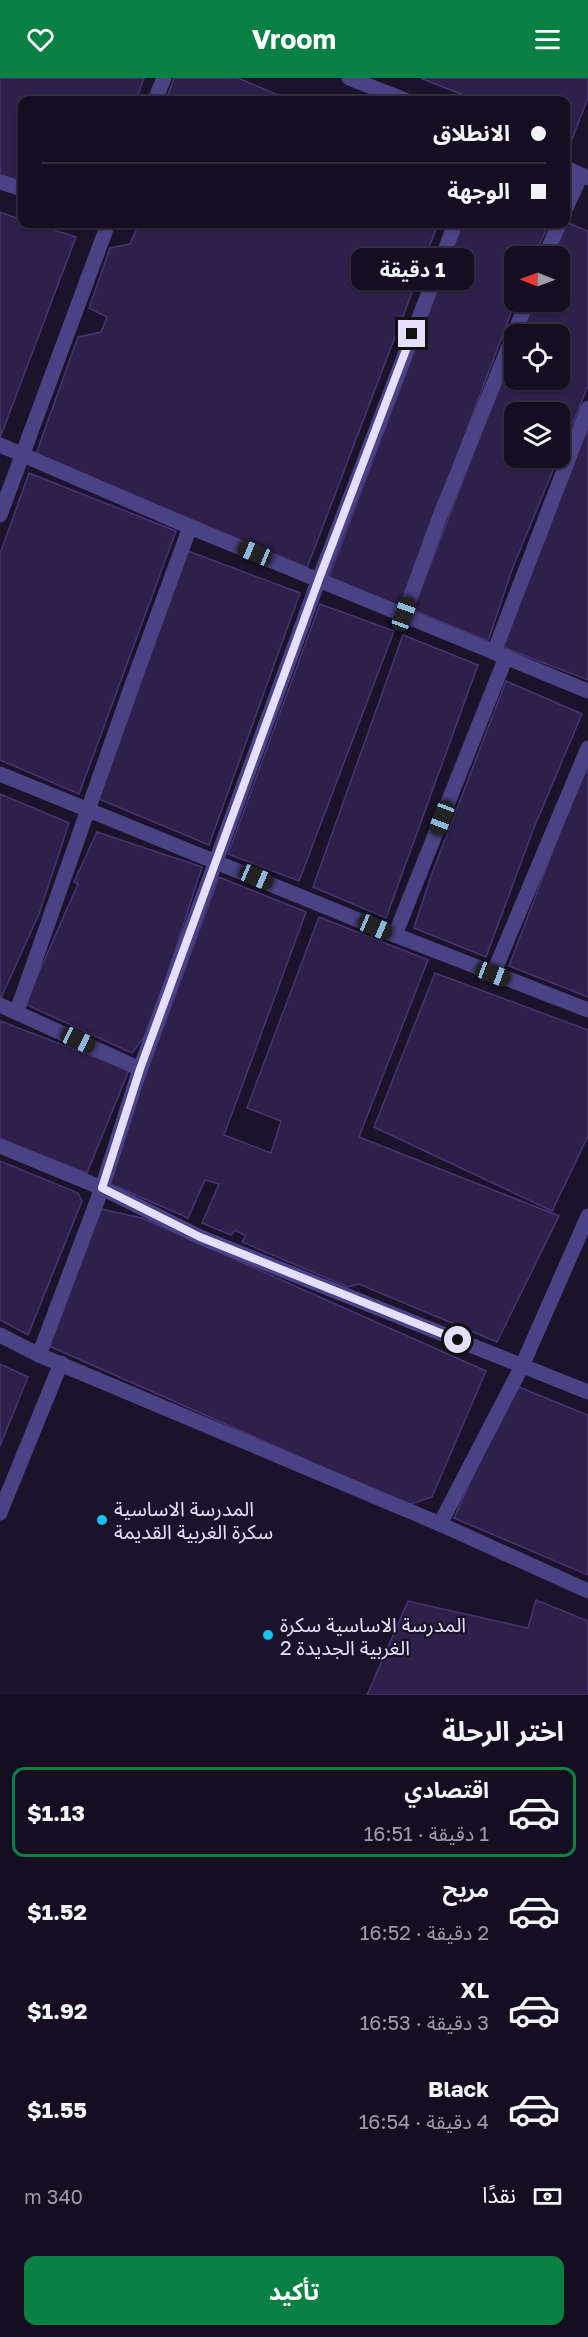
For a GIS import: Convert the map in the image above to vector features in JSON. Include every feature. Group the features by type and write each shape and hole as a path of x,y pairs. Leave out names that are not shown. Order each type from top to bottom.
{"street":[{"path":"157,96 164,78"},
{"path":"349,78 395,96"},
{"path":"570,170 584,176 570,201"},
{"path":"0,182 18,188"},
{"path":"0,515 107,228"},
{"path":"39,1355 102,1188 140,1069 319,579 453,228"},
{"path":"549,246 557,228"},
{"path":"404,614 440,516 523,312"},
{"path":"395,935 500,654 588,408"},
{"path":"0,445 190,527 588,691"},
{"path":"17,1011 190,527"},
{"path":"493,974 588,748"},
{"path":"0,774 395,935 588,1010"},
{"path":"0,1005 140,1069"},
{"path":"0,1146 102,1188 200,1237 588,1392"},
{"path":"440,1524 522,1366 588,1216"},
{"path":"0,1335 39,1355 440,1524 588,1590"},
{"path":"0,1513 61,1363"}],"building":[{"path":"0,78 144,78 137,96 18,96 18,182 0,175"},
{"path":"174,78 238,78 281,96 167,96"},
{"path":"420,78 588,78 588,98 572,139 570,138 570,96 466,96"},
{"path":"0,212 18,219 18,228 48,228 76,237 0,438"},
{"path":"570,224 588,231 588,386 570,430 570,402 504,402 504,468 554,468 513,567 488,641 413,610 504,374 504,390 570,390 570,324 524,324 528,312 570,312 570,246 555,246 563,228 570,228"},
{"path":"137,228 436,228 307,568 36,454 78,337 101,332 107,317 89,308 110,248 130,244"},
{"path":"457,228 547,228 539,246 504,246 504,312 511,312 507,324 504,324 504,331 400,607 329,577 438,288"},
{"path":"588,416 588,680 500,646"},
{"path":"29,473 176,531 79,794 0,760 0,554"},
{"path":"188,551 300,593 209,845 99,799"},
{"path":"320,604 394,631 299,881 228,854"},
{"path":"403,635 478,665 386,918 313,887"},
{"path":"506,681 582,714 533,830 486,957 414,928 431,876"},
{"path":"588,758 588,997 509,966"},
{"path":"0,794 69,823 39,914 0,1000"},
{"path":"97,832 202,867 150,1029 132,1053 25,1004 78,884 74,882"},
{"path":"219,877 306,912 224,1135 271,1153 281,1121 247,1108 319,917 428,960 359,1137 559,1216 497,1342 359,1284 348,1287 242,1242 246,1236 235,1230 231,1235 202,1223 219,1184 205,1180 188,1218 106,1182"},
{"path":"435,973 588,1030 588,1136 552,1211 374,1127"},
{"path":"0,1021 129,1070 87,1173 0,1139"},
{"path":"0,1161 78,1193 82,1201 28,1335 0,1320"},
{"path":"101,1209 142,1218 486,1371 432,1497 408,1505 47,1345"},
{"path":"0,1364 28,1377 0,1446"},
{"path":"514,1385 588,1415 588,1575 454,1518"},
{"path":"536,1600 588,1621 588,1695 367,1695 408,1601 528,1628"}],"place":[{"name":"المدرسة الاساسية سكرة الغربية القديمة","path":"102,1520"},
{"name":"المدرسة الاساسية سكرة الغربية الجديدة 2","path":"268,1635"}],"route":[{"path":"412,334 319,579 140,1069 102,1188 200,1237 458,1340"}]}
